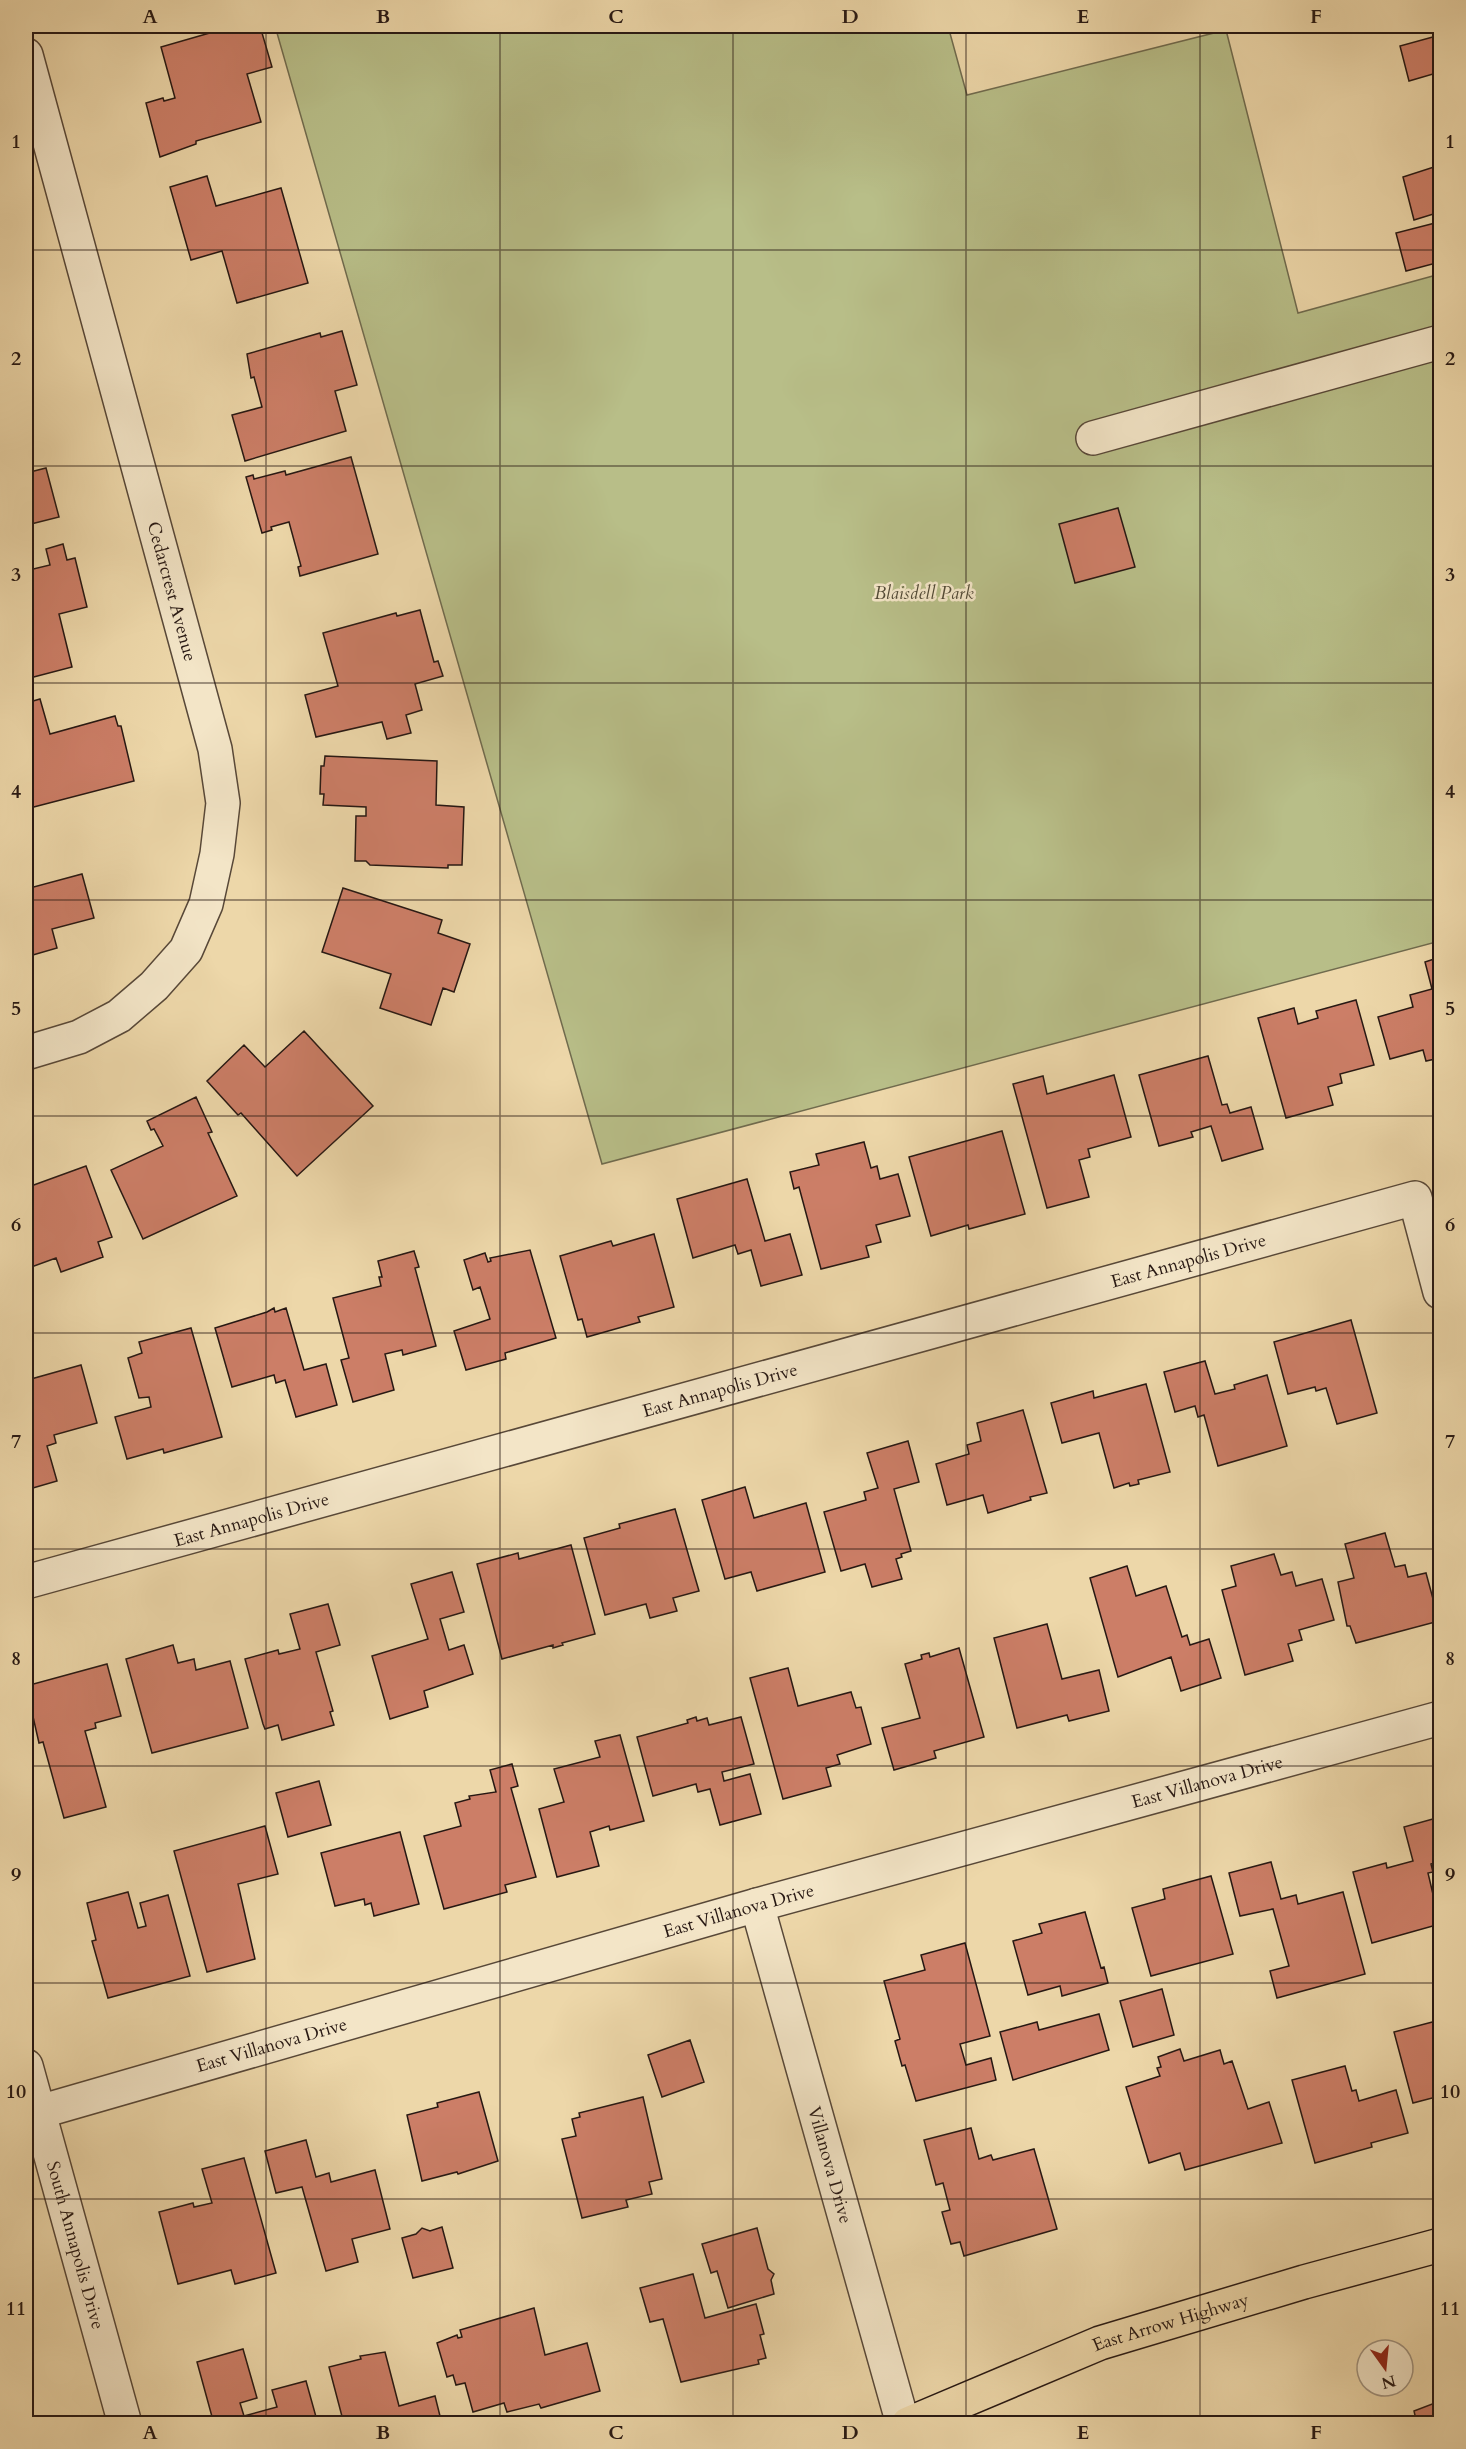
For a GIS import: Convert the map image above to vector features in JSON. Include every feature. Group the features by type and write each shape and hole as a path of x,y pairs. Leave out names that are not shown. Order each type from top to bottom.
{"main road":[{"name":"East Arrow Highway","path":"908,2424 1100,2343 1440,2245"}],"street":[{"name":"Cedarcrest Avenue","path":"26,56 215,749 223,803 217,854 206,904 186,950 154,986 119,1016 79,1037 30,1052"},
{"path":"1093,438 1440,342"},
{"name":"East Annapolis Drive","path":"26,1582 1415,1198 1440,1292"},
{"name":"East Villanova Drive","path":"39,2112 757,1905 1440,1718"},
{"name":"Villanova Drive","path":"757,1905 903,2424"},
{"name":"South Annapolis Drive","path":"26,2066 125,2424"}],"green space":[{"name":"Blaisdell Park","path":"275,26 948,26 967,95 1226,30 1298,313 1440,274 1440,941 602,1164"}],"building":[{"path":"234,26 235,30 260,26 272,67 247,74 261,122 196,141 196,144 160,157 146,103 163,98 164,101 175,98 161,47"},
{"path":"1440,35 1440,72 1409,81 1400,46"},
{"path":"1440,165 1440,212 1414,220 1403,177"},
{"path":"207,176 216,206 281,188 308,283 237,303 222,251 191,260 170,187"},
{"path":"1439,222 1440,262 1406,271 1396,233"},
{"path":"342,331 357,385 335,391 346,431 245,461 232,415 262,407 254,377 251,378 247,354 320,333 321,337"},
{"path":"351,457 378,554 300,576 298,567 301,566 289,522 271,527 272,530 262,533 246,477 253,475 254,479 285,471 286,475"},
{"path":"46,468 59,517 27,525 26,473"},
{"path":"1118,508 1135,567 1075,583 1059,524"},
{"path":"63,544 67,560 75,558 87,607 59,614 72,667 26,679 26,576 31,575 29,570 50,565 46,549"},
{"path":"420,610 434,662 438,661 443,676 415,684 422,710 406,715 411,733 387,739 382,722 316,737 305,695 338,686 323,633 396,613 397,616"},
{"path":"40,699 50,734 115,716 118,726 121,726 134,781 26,809 26,703"},
{"path":"325,756 437,761 436,805 464,807 462,865 448,865 448,868 370,865 366,861 355,861 356,816 366,816 366,807 323,805 324,794 320,794 321,766 324,766"},
{"path":"82,874 94,918 52,929 57,948 26,957 26,889"},
{"path":"343,888 442,920 438,933 470,944 454,992 443,988 431,1025 380,1008 391,974 322,952"},
{"path":"1440,957 1440,1058 1426,1061 1423,1050 1390,1059 1378,1017 1413,1007 1410,995 1432,989 1425,962"},
{"path":"1356,1000 1374,1065 1340,1074 1342,1083 1328,1087 1333,1105 1286,1118 1258,1018 1294,1008 1298,1024 1318,1018 1316,1011"},
{"path":"304,1031 373,1106 297,1176 241,1113 238,1115 207,1081 244,1045 265,1067"},
{"path":"1208,1056 1222,1105 1227,1104 1230,1113 1251,1107 1263,1149 1222,1161 1211,1126 1191,1132 1193,1137 1159,1146 1139,1075"},
{"path":"1114,1075 1131,1137 1088,1149 1090,1157 1079,1160 1089,1197 1047,1208 1013,1084 1043,1076 1047,1094"},
{"path":"196,1097 212,1132 208,1133 237,1196 143,1239 111,1170 163,1146 147,1121"},
{"path":"1002,1131 1025,1214 969,1229 968,1225 931,1236 909,1157"},
{"path":"864,1142 871,1168 877,1166 880,1179 898,1174 910,1216 876,1225 881,1242 866,1246 869,1257 821,1269 799,1187 794,1189 790,1172 819,1165 816,1154"},
{"path":"86,1166 112,1237 98,1242 103,1257 61,1272 56,1258 26,1269 26,1171 31,1186"},
{"path":"747,1179 765,1241 790,1234 802,1275 761,1286 751,1250 738,1254 735,1245 693,1258 677,1199"},
{"path":"654,1234 674,1307 638,1317 640,1322 587,1337 582,1319 578,1320 560,1256 611,1241 613,1246"},
{"path":"530,1250 556,1338 505,1353 506,1359 466,1370 454,1331 490,1319 480,1287 473,1290 464,1260 485,1253 488,1262 491,1261 490,1258"},
{"path":"414,1251 419,1267 415,1268 436,1346 403,1355 402,1350 385,1354 394,1390 353,1402 341,1360 349,1358 333,1298 381,1286 379,1277 382,1277 378,1261"},
{"path":"274,1308 275,1312 286,1308 304,1370 326,1364 337,1405 296,1417 285,1380 276,1383 274,1375 232,1387 215,1328"},
{"path":"1351,1320 1377,1413 1337,1424 1326,1388 1316,1391 1315,1387 1288,1394 1274,1342"},
{"path":"191,1328 222,1437 164,1453 163,1449 127,1459 115,1417 151,1407 149,1397 139,1398 128,1358 142,1353 139,1342"},
{"path":"1205,1361 1215,1394 1235,1389 1234,1385 1267,1375 1287,1446 1218,1466 1204,1415 1198,1417 1195,1406 1175,1412 1164,1372"},
{"path":"81,1365 97,1423 54,1435 56,1443 47,1446 57,1481 26,1490 26,1376 30,1375 31,1379"},
{"path":"1146,1384 1170,1472 1138,1480 1139,1484 1130,1486 1129,1483 1114,1488 1099,1433 1062,1443 1051,1403 1093,1391 1094,1398"},
{"path":"1023,1410 1047,1493 988,1513 983,1495 947,1505 936,1464 969,1454 967,1445 981,1441 977,1423"},
{"path":"908,1441 919,1482 894,1489 911,1551 901,1554 902,1557 896,1559 902,1579 872,1587 865,1564 841,1571 824,1512 866,1500 864,1492 878,1488 867,1453"},
{"path":"745,1487 754,1518 806,1503 825,1572 757,1591 751,1572 725,1579 702,1500"},
{"path":"675,1509 699,1591 673,1598 677,1611 650,1618 646,1604 605,1615 584,1538 620,1528 619,1524"},
{"path":"1385,1533 1395,1567 1405,1565 1408,1577 1426,1573 1439,1621 1356,1643 1350,1626 1347,1626 1338,1582 1354,1578 1345,1544"},
{"path":"571,1545 595,1634 562,1643 563,1645 553,1648 553,1645 502,1659 477,1564 518,1553 519,1559"},
{"path":"1274,1554 1281,1575 1292,1572 1296,1586 1322,1579 1334,1620 1299,1630 1302,1640 1288,1644 1293,1661 1245,1675 1222,1590 1236,1586 1231,1566"},
{"path":"1127,1566 1136,1596 1166,1586 1182,1637 1187,1635 1190,1645 1209,1639 1221,1678 1181,1691 1171,1657 1118,1677 1090,1578"},
{"path":"452,1572 464,1612 440,1619 449,1650 464,1645 473,1674 424,1691 428,1707 390,1719 372,1656 428,1639 411,1584"},
{"path":"328,1604 340,1645 316,1652 333,1711 330,1712 334,1725 282,1740 278,1725 265,1729 245,1659 278,1650 279,1654 300,1649 290,1614"},
{"path":"1047,1624 1062,1679 1099,1670 1109,1711 1069,1721 1067,1715 1017,1728 994,1638"},
{"path":"173,1645 178,1663 194,1659 196,1670 230,1661 248,1728 152,1753 126,1659"},
{"path":"959,1648 984,1737 934,1751 936,1758 894,1770 882,1728 920,1718 905,1664 922,1659 921,1655 929,1653 930,1657"},
{"path":"107,1664 121,1716 95,1723 96,1728 85,1731 106,1807 64,1818 43,1742 39,1743 26,1686"},
{"path":"788,1668 798,1706 851,1692 856,1708 861,1707 871,1744 837,1755 840,1764 826,1768 831,1786 783,1799 750,1678"},
{"path":"696,1717 697,1721 707,1718 709,1725 741,1717 754,1764 722,1772 724,1781 750,1774 761,1814 720,1825 710,1789 698,1792 696,1784 653,1796 637,1737 688,1723 687,1720"},
{"path":"620,1735 644,1821 610,1830 609,1826 590,1832 599,1866 557,1877 539,1809 564,1802 554,1769 600,1757 595,1741"},
{"path":"512,1764 518,1786 511,1788 536,1877 505,1885 507,1892 444,1909 424,1836 461,1826 455,1803 470,1799 469,1796 496,1792 490,1770"},
{"path":"319,1781 331,1825 288,1837 276,1793"},
{"path":"1440,1817 1440,1861 1431,1864 1433,1872 1428,1873 1440,1924 1372,1943 1353,1872 1386,1863 1387,1868 1413,1861 1404,1827"},
{"path":"265,1826 278,1874 238,1884 255,1959 207,1972 174,1851"},
{"path":"400,1832 419,1904 374,1916 371,1903 365,1905 364,1899 335,1906 321,1853"},
{"path":"1271,1862 1281,1899 1296,1895 1298,1904 1343,1892 1365,1974 1277,1998 1270,1971 1289,1966 1273,1909 1240,1916 1229,1873"},
{"path":"1211,1876 1233,1954 1151,1976 1132,1908 1165,1899 1163,1889"},
{"path":"128,1892 138,1928 146,1926 140,1903 168,1895 190,1976 108,1998 92,1941 96,1940 87,1903"},
{"path":"1085,1912 1101,1968 1104,1967 1108,1983 1062,1996 1060,1986 1028,1995 1013,1941 1042,1933 1039,1924"},
{"path":"965,1943 990,2036 960,2044 966,2065 991,2058 996,2080 916,2101 895,2041 900,2039 884,1981 925,1970 921,1955"},
{"path":"1162,1989 1174,2035 1133,2047 1120,2001"},
{"path":"1099,2014 1109,2050 1013,2080 1000,2032 1037,2022 1039,2030"},
{"path":"1440,2020 1440,2096 1413,2103 1394,2032"},
{"path":"690,2040 704,2082 662,2097 648,2055"},
{"path":"1180,2049 1184,2061 1220,2050 1224,2064 1232,2061 1248,2109 1269,2102 1282,2143 1185,2170 1180,2153 1149,2163 1126,2087 1160,2076 1157,2068 1161,2067 1158,2057"},
{"path":"1345,2066 1352,2091 1356,2090 1359,2101 1396,2090 1408,2133 1371,2143 1372,2147 1315,2163 1292,2080"},
{"path":"479,2092 498,2161 458,2174 457,2172 422,2181 407,2115 438,2107 437,2103"},
{"path":"643,2097 662,2179 649,2182 652,2194 626,2200 628,2207 582,2218 562,2139 576,2136 572,2119 580,2117 579,2113"},
{"path":"971,2128 979,2159 991,2155 993,2160 1034,2149 1057,2229 964,2256 960,2242 951,2244 942,2212 950,2210 943,2183 936,2185 924,2140"},
{"path":"306,2140 316,2177 329,2173 331,2182 375,2170 390,2229 352,2239 358,2262 326,2271 302,2187 276,2193 265,2151"},
{"path":"244,2158 276,2273 235,2284 231,2270 178,2284 159,2212 193,2203 194,2207 212,2203 202,2169"},
{"path":"442,2227 453,2268 413,2278 402,2238 416,2234 422,2228 430,2231"},
{"path":"757,2228 768,2269 774,2274 771,2280 774,2294 728,2308 717,2271 711,2273 702,2244"},
{"path":"693,2274 705,2318 756,2304 764,2334 760,2335 766,2358 758,2360 759,2364 681,2382 663,2319 650,2322 640,2288"},
{"path":"534,2308 545,2355 587,2343 600,2391 541,2408 539,2404 507,2412 504,2403 473,2412 465,2383 456,2385 453,2375 447,2377 437,2343 457,2335 458,2338 462,2337 460,2330"},
{"path":"243,2349 257,2398 240,2403 244,2416 277,2407 272,2390 306,2381 318,2424 214,2424 197,2362"},
{"path":"385,2352 399,2406 435,2396 442,2424 344,2424 329,2367 361,2359 360,2356"},
{"path":"1440,2401 1440,2424 1417,2424 1414,2411"},
{"path":"26,2407 30,2424 26,2424"},
{"path":"1393,2419 1395,2424 1377,2424"}]}
